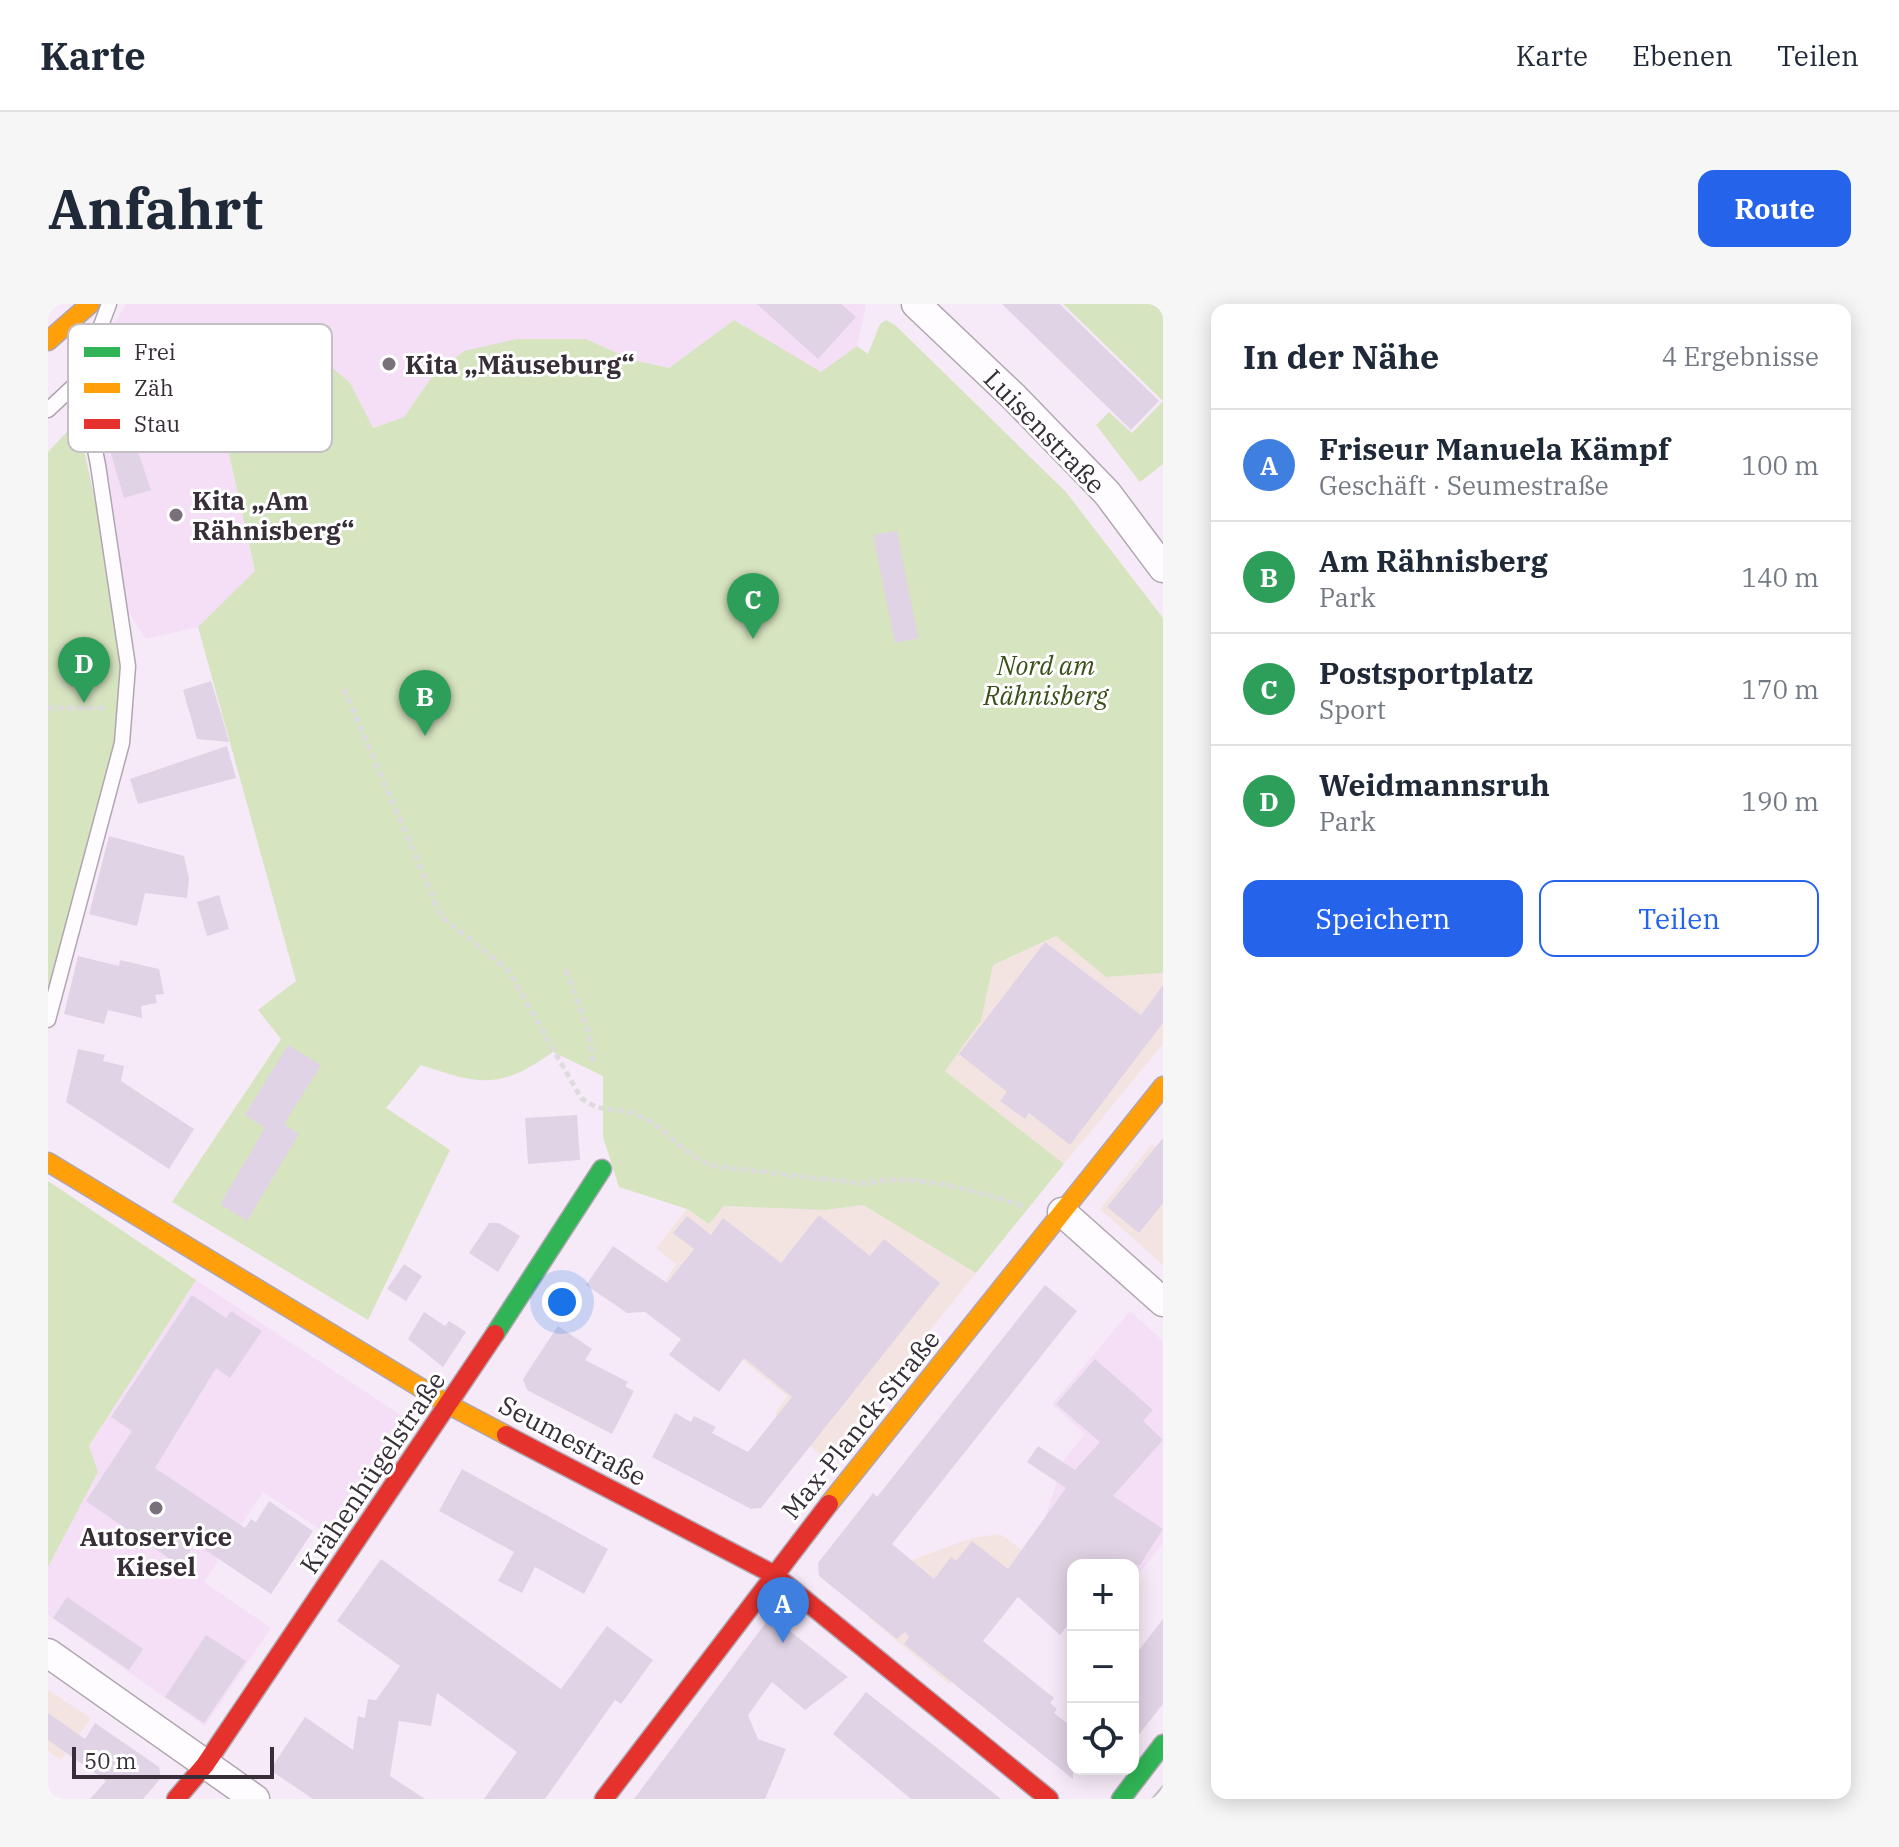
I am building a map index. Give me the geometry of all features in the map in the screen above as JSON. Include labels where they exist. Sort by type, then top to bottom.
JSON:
[{"type":"street","points":[[48,341],[90,304]]},
{"type":"street","name":"Luisenstraße","points":[[916,304],[1014,397],[1107,493],[1163,568]]},
{"type":"street","name":"Max-Planck-Straße","points":[[604,1799],[773,1574],[1163,1086]]},
{"type":"street","name":"Seumestraße","points":[[48,1162],[449,1405],[773,1574],[1049,1799]]},
{"type":"street","name":"Krähenhügelstraße","points":[[176,1799],[205,1765],[449,1405],[602,1169]]},
{"type":"street","points":[[1057,1219],[1163,1302]]},
{"type":"street","points":[[48,1653],[255,1799]]},
{"type":"street","points":[[1121,1799],[1163,1744]]},
{"type":"lane","points":[[102,324],[109,304]]},
{"type":"lane","points":[[48,410],[68,391]]},
{"type":"lane","points":[[48,1020],[122,743],[126,708],[128,666],[95,452]]},
{"type":"path","points":[[344,689],[441,916],[508,970],[581,1098],[598,1110],[634,1113],[696,1160],[713,1166],[866,1184],[886,1178],[958,1188],[1024,1206],[1057,1219]]},
{"type":"path","points":[[48,708],[126,708]]},
{"type":"path","points":[[566,970],[588,1030],[593,1062]]},
{"type":"shaded area","points":[[126,304],[866,306],[857,346],[821,373],[734,320],[669,368],[633,360],[586,339],[431,378],[404,417],[372,428],[350,383],[332,379],[332,324],[114,324]]},
{"type":"shaded area","points":[[97,452],[228,452],[255,572],[198,627],[146,639],[124,606]]},
{"type":"shaded area","points":[[1056,936],[1106,977],[1163,973],[1163,1044],[1064,1164],[945,1071],[981,1021],[993,965]]},
{"type":"shaded area","points":[[1152,1144],[1163,1153],[1163,1265],[1100,1209]]},
{"type":"shaded area","points":[[863,1205],[976,1273],[826,1460],[775,1414],[787,1396],[695,1322],[661,1287],[676,1264],[656,1248],[687,1209],[709,1224],[724,1206],[825,1210]]},
{"type":"shaded area","points":[[196,1280],[410,1421],[332,1537],[263,1492],[204,1582],[271,1628],[205,1726],[48,1615],[48,1567],[98,1472],[89,1447]]},
{"type":"shaded area","points":[[1130,1311],[1163,1341],[1163,1543],[1139,1574],[1139,1559],[1122,1559],[1045,1518],[1064,1460],[1085,1434],[1052,1404]]},
{"type":"shaded area","points":[[1000,1534],[1022,1550],[1016,1599],[949,1684],[869,1618],[914,1559],[972,1538]]},
{"type":"shaded area","points":[[48,1690],[91,1718],[61,1760],[48,1751]]},
{"type":"green space","points":[[1063,304],[1163,304],[1163,401]]},
{"type":"green space","name":"Nord am Rähnisberg","points":[[734,320],[821,372],[857,346],[868,354],[880,324],[886,320],[895,325],[1066,492],[1163,618],[1163,973],[1106,977],[1056,936],[993,965],[981,1021],[945,1071],[1064,1164],[976,1273],[863,1205],[825,1210],[724,1206],[709,1224],[687,1209],[619,1187],[603,1137],[603,1076],[553,1052],[518,1073],[489,1080],[459,1077],[421,1065],[386,1108],[450,1150],[368,1320],[172,1202],[281,1039],[258,1010],[296,981],[198,627],[255,571],[228,452],[332,452],[332,367],[350,383],[373,428],[404,417],[431,378],[464,351],[517,339],[586,339],[633,360],[669,368]]},
{"type":"green space","points":[[1163,401],[1163,464],[1140,482],[1096,425],[1109,412],[1132,433]]},
{"type":"green space","points":[[68,431],[68,452],[85,452],[115,606],[121,681],[120,719],[48,1000],[48,452]]},
{"type":"green space","points":[[48,1181],[196,1280],[89,1446],[98,1472],[48,1567]]},
{"type":"building","points":[[757,304],[841,304],[856,317],[818,359]]},
{"type":"building","points":[[1002,304],[1060,304],[1159,401],[1131,430]]},
{"type":"building","points":[[110,452],[138,452],[151,490],[124,498]]},
{"type":"building","points":[[897,531],[918,638],[895,643],[873,535]]},
{"type":"building","points":[[211,681],[229,742],[197,739],[183,690]]},
{"type":"building","points":[[227,746],[236,778],[138,804],[130,779]]},
{"type":"building","points":[[109,836],[184,856],[189,879],[187,898],[145,893],[137,926],[89,914]]},
{"type":"building","points":[[219,895],[229,929],[207,936],[197,902]]},
{"type":"building","points":[[1045,942],[1141,1015],[1163,985],[1163,1023],[1070,1145],[1029,1113],[1025,1119],[1000,1101],[1007,1092],[959,1054]]},
{"type":"building","points":[[78,956],[119,966],[120,960],[159,969],[164,994],[155,995],[157,1003],[141,1006],[142,1018],[108,1010],[104,1024],[64,1014]]},
{"type":"building","points":[[288,1045],[321,1065],[284,1124],[299,1134],[247,1221],[220,1204],[265,1128],[245,1115]]},
{"type":"building","points":[[78,1049],[105,1055],[103,1061],[124,1066],[121,1081],[194,1129],[169,1169],[66,1102]]},
{"type":"building","points":[[577,1115],[580,1160],[528,1164],[525,1118]]},
{"type":"building","points":[[1163,1138],[1163,1203],[1139,1233],[1107,1207]]},
{"type":"building","points":[[819,1215],[870,1256],[884,1239],[940,1283],[761,1508],[751,1509],[652,1457],[675,1413],[691,1422],[694,1416],[716,1427],[712,1433],[748,1452],[792,1397],[744,1358],[719,1392],[669,1355],[681,1339],[645,1312],[627,1313],[586,1285],[613,1246],[667,1283],[694,1249],[673,1233],[687,1216],[711,1235],[723,1218],[781,1263]]},
{"type":"building","points":[[489,1223],[499,1223],[520,1236],[498,1272],[469,1253]]},
{"type":"building","points":[[404,1264],[422,1276],[406,1301],[387,1289]]},
{"type":"building","points":[[1045,1285],[1077,1311],[892,1544],[934,1579],[951,1557],[956,1561],[972,1541],[1008,1569],[1066,1488],[1027,1462],[1038,1446],[1075,1470],[1100,1442],[1056,1404],[1095,1359],[1153,1410],[1143,1421],[1163,1440],[1113,1496],[1163,1529],[1140,1565],[1139,1559],[1067,1559],[1067,1626],[1060,1635],[1018,1597],[983,1641],[1054,1698],[1050,1703],[1057,1709],[1054,1713],[1067,1723],[1067,1774],[904,1644],[909,1637],[905,1632],[897,1639],[819,1576],[818,1563],[873,1493],[877,1497]]},
{"type":"building","points":[[192,1295],[226,1318],[231,1311],[262,1331],[230,1378],[216,1368],[155,1468],[245,1528],[251,1519],[256,1522],[269,1501],[313,1531],[271,1594],[195,1543],[180,1566],[86,1501],[132,1431],[111,1417]]},
{"type":"building","points":[[424,1312],[445,1326],[449,1321],[466,1332],[443,1367],[408,1339]]},
{"type":"building","points":[[558,1326],[592,1349],[585,1360],[628,1382],[625,1386],[634,1391],[612,1434],[527,1390],[523,1379]]},
{"type":"building","points":[[462,1469],[608,1549],[584,1594],[535,1567],[522,1593],[498,1581],[514,1552],[439,1511]]},
{"type":"building","points":[[381,1559],[561,1689],[607,1626],[653,1660],[621,1704],[615,1700],[545,1799],[484,1799],[517,1752],[437,1693],[431,1726],[399,1721],[390,1776],[425,1799],[313,1799],[270,1770],[305,1717],[353,1750],[358,1716],[365,1718],[368,1699],[376,1700],[400,1666],[337,1621]]},
{"type":"building","points":[[67,1597],[143,1649],[129,1670],[53,1618]]},
{"type":"building","points":[[1163,1619],[1163,1704],[1139,1734],[1139,1703],[1139,1650]]},
{"type":"building","points":[[767,1621],[777,1621],[848,1677],[805,1710],[772,1682],[748,1715],[758,1739],[786,1749],[765,1799],[634,1799]]},
{"type":"building","points":[[206,1635],[246,1661],[204,1723],[165,1697]]},
{"type":"building","points":[[866,1692],[1001,1799],[911,1799],[833,1734]]},
{"type":"building","points":[[48,1713],[85,1739],[95,1723],[159,1767],[161,1778],[143,1799],[90,1799],[106,1781],[48,1740]]},
{"type":"tram line","points":[[1152,1799],[1163,1786]]},
{"type":"traffic: fast","points":[[495,1334],[602,1169]]},
{"type":"traffic: fast","points":[[1121,1799],[1163,1744]]},
{"type":"traffic: slow","points":[[48,341],[90,304]]},
{"type":"traffic: slow","points":[[829,1504],[1163,1086]]},
{"type":"traffic: slow","points":[[48,1162],[449,1405],[506,1435]]},
{"type":"traffic: jam","points":[[176,1799],[205,1765],[495,1334]]},
{"type":"traffic: jam","points":[[506,1435],[773,1574],[1049,1799]]},
{"type":"traffic: jam","points":[[604,1799],[829,1504]]},
{"type":"place","name":"Kita „Mäuseburg“","points":[[389,364]]},
{"type":"place","name":"Kita „Am Rähnisberg“","points":[[176,515]]},
{"type":"place","name":"Postsportplatz","points":[[753,639]]},
{"type":"place","name":"Weidmannsruh","points":[[84,703]]},
{"type":"place","name":"Am Rähnisberg","points":[[425,736]]},
{"type":"place","name":"Autoservice Kiesel","points":[[156,1508]]},
{"type":"place","name":"Friseur Manuela Kämpf","points":[[783,1643]]}]
